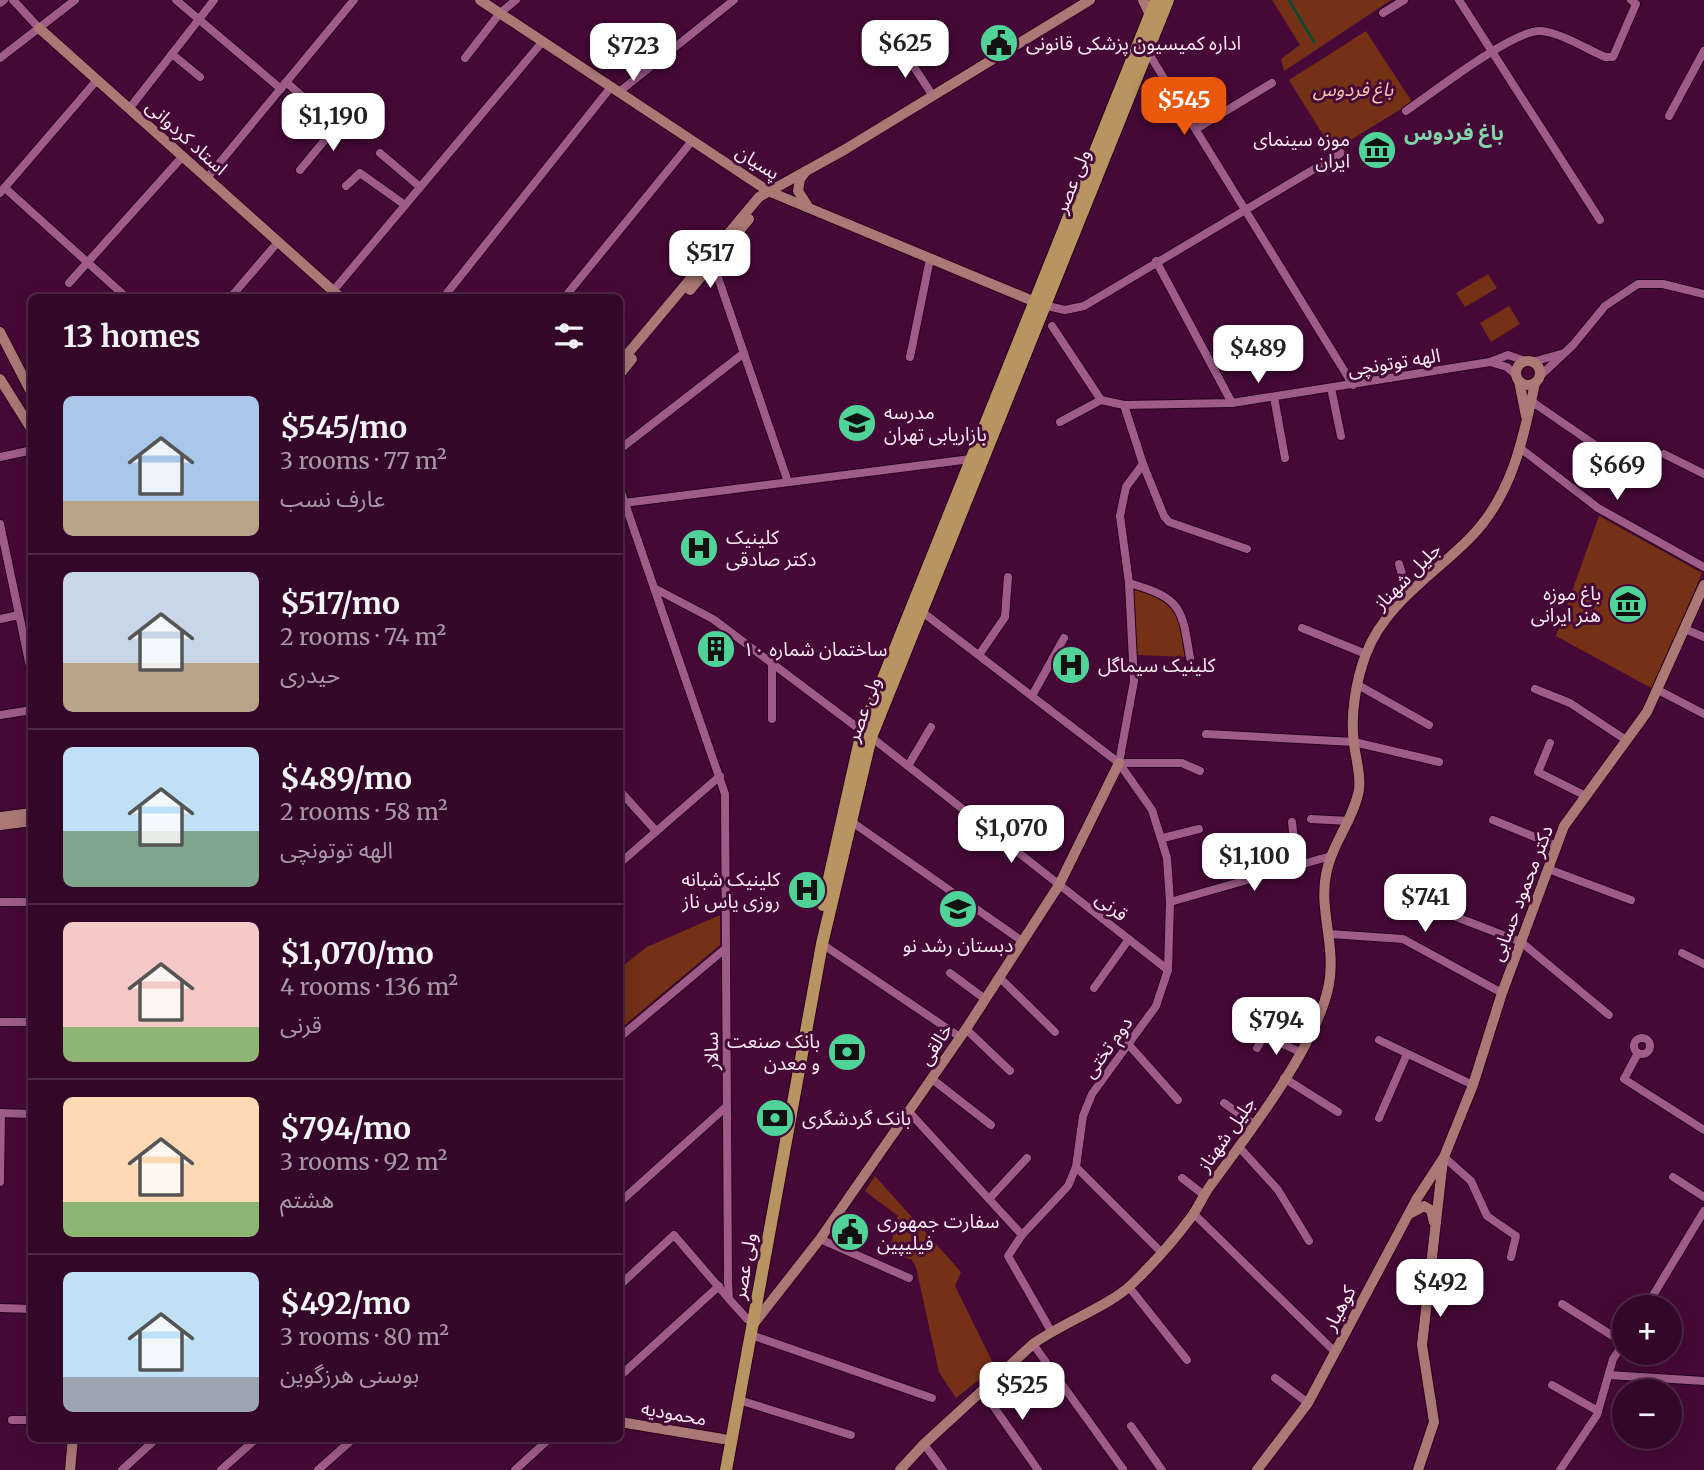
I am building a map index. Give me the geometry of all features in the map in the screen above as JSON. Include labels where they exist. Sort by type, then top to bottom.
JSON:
[{"type":"main road","name":"ولی عصر","points":[[718,1470],[750,1327],[822,944],[852,822],[867,734],[921,611],[1147,50],[1156,0]]},
{"type":"main road","name":"ولی عصر","points":[[726,1470],[816,937],[867,734],[971,459],[1138,38],[1168,0]]},
{"type":"street","name":"استاد کردوانی","points":[[13,0],[38,28],[337,294]]},
{"type":"street","points":[[0,58],[75,0]]},
{"type":"street","points":[[176,0],[337,126]]},
{"type":"street","points":[[129,109],[214,0]]},
{"type":"street","points":[[207,178],[354,0]]},
{"type":"street","name":"پسیان","points":[[480,0],[768,191],[1043,305]]},
{"type":"street","points":[[465,58],[500,13],[516,0]]},
{"type":"street","points":[[446,294],[615,90],[734,0]]},
{"type":"street","points":[[623,370],[759,197],[933,96],[1090,0]]},
{"type":"street","points":[[1143,0],[1153,20]]},
{"type":"street","points":[[1384,13],[1404,0]]},
{"type":"street","points":[[1459,0],[1600,220]]},
{"type":"street","points":[[1406,111],[1492,52],[1531,32],[1541,31],[1605,57],[1613,57],[1636,4],[1631,0]]},
{"type":"street","points":[[1138,38],[1353,385]]},
{"type":"street","points":[[337,294],[405,205],[543,41]]},
{"type":"street","points":[[902,49],[933,96]]},
{"type":"street","points":[[1669,117],[1704,51]]},
{"type":"street","points":[[172,54],[200,78]]},
{"type":"street","points":[[97,80],[2,190],[123,294]]},
{"type":"street","points":[[1196,129],[1272,83]]},
{"type":"street","points":[[300,170],[342,118]]},
{"type":"street","points":[[567,294],[692,141]]},
{"type":"street","points":[[380,153],[420,187]]},
{"type":"street","points":[[1332,159],[1341,153]]},
{"type":"street","points":[[69,283],[183,156]]},
{"type":"street","points":[[1043,305],[1065,310],[1084,306],[1321,165]]},
{"type":"street","points":[[808,169],[800,179],[798,191],[801,200],[814,211]]},
{"type":"street","points":[[346,186],[360,173],[405,205]]},
{"type":"street","points":[[233,294],[278,242]]},
{"type":"street","points":[[910,357],[930,259]]},
{"type":"street","points":[[710,260],[788,482]]},
{"type":"street","points":[[623,360],[710,260]]},
{"type":"street","points":[[1156,261],[1232,403]]},
{"type":"street","points":[[1490,362],[1507,367],[1525,385],[1537,379],[1564,354],[1605,306],[1638,284],[1663,284],[1704,294]]},
{"type":"street","points":[[1052,326],[1101,400],[1060,422]]},
{"type":"street","points":[[0,332],[28,386]]},
{"type":"street","points":[[623,447],[744,353]]},
{"type":"street","points":[[1517,378],[1518,367],[1564,354]]},
{"type":"street","name":"الهه توتونچی","points":[[1101,400],[1124,405],[1232,403],[1490,362],[1508,355],[1530,362]]},
{"type":"street","points":[[1530,362],[1539,369],[1537,379]]},
{"type":"street","name":"جلیل شهناز","points":[[1517,378],[1527,421]]},
{"type":"street","points":[[0,379],[28,424]]},
{"type":"street","name":"جلیل شهناز","points":[[900,1470],[924,1444],[1033,1345],[1051,1331],[1129,1287],[1194,1214],[1204,1195],[1255,1125],[1300,1052],[1317,1022],[1329,984],[1330,934],[1324,888],[1331,856],[1349,821],[1360,777],[1354,742],[1357,685],[1366,654],[1381,628],[1408,594],[1471,538],[1491,512],[1512,475],[1537,379]]},
{"type":"street","points":[[1331,388],[1341,436]]},
{"type":"street","points":[[1274,397],[1284,458]]},
{"type":"street","points":[[1531,401],[1601,449]]},
{"type":"street","points":[[1124,405],[1143,464],[1169,522],[1247,549]]},
{"type":"street","points":[[1520,448],[1598,508],[1704,567]]},
{"type":"street","points":[[0,457],[28,451]]},
{"type":"street","points":[[1664,454],[1704,474]]},
{"type":"street","points":[[624,503],[971,459]]},
{"type":"street","points":[[1143,464],[1126,487],[1120,516],[1129,583],[1134,681],[1119,763],[1182,763],[1200,771]]},
{"type":"street","name":"سالار","points":[[623,500],[725,794],[729,1299]]},
{"type":"street","points":[[0,524],[28,657]]},
{"type":"street","points":[[1399,564],[1408,594]]},
{"type":"street","points":[[979,654],[1005,617],[1008,577]]},
{"type":"street","points":[[1129,583],[1161,592],[1181,611],[1189,658]]},
{"type":"street","name":"دکتر محمود حسابی","points":[[1444,1157],[1473,1085],[1502,993],[1564,826],[1626,740],[1658,690],[1704,585]]},
{"type":"street","name":"قرنی","points":[[654,588],[713,619],[772,666],[867,734],[1168,970]]},
{"type":"street","name":"دوم تختی","points":[[921,611],[1033,694],[1119,763],[1143,795],[1163,838],[1170,902],[1168,970],[1156,1006],[1092,1094],[1086,1107],[1076,1167],[1055,1202],[1022,1235],[1008,1256],[1051,1331]]},
{"type":"street","points":[[0,619],[19,615]]},
{"type":"street","points":[[1303,628],[1366,654]]},
{"type":"street","points":[[1685,629],[1704,637]]},
{"type":"street","points":[[1033,694],[1064,638]]},
{"type":"street","points":[[772,666],[772,719]]},
{"type":"street","points":[[1357,685],[1429,725]]},
{"type":"street","points":[[1535,689],[1570,703],[1626,740]]},
{"type":"street","points":[[1658,690],[1704,714]]},
{"type":"street","points":[[0,715],[28,711]]},
{"type":"street","points":[[908,766],[931,727]]},
{"type":"street","points":[[1206,734],[1354,742],[1439,762]]},
{"type":"street","points":[[1550,743],[1538,772],[1586,796]]},
{"type":"street","name":"خالقی","points":[[750,1327],[820,1239],[963,1033],[1059,885],[1119,763]]},
{"type":"street","points":[[623,860],[720,776]]},
{"type":"street","points":[[623,794],[656,831]]},
{"type":"street","points":[[0,817],[28,814]]},
{"type":"street","points":[[1311,820],[1349,821]]},
{"type":"street","points":[[1493,820],[1557,846]]},
{"type":"street","points":[[0,825],[28,822]]},
{"type":"street","points":[[852,822],[1022,942]]},
{"type":"street","points":[[1292,822],[1297,866]]},
{"type":"street","points":[[1163,838],[1199,829]]},
{"type":"street","points":[[1170,902],[1331,856]]},
{"type":"street","points":[[1548,869],[1631,900]]},
{"type":"street","points":[[1406,898],[1521,942],[1609,1015]]},
{"type":"street","points":[[0,902],[28,902]]},
{"type":"street","points":[[1330,934],[1403,939],[1502,993]]},
{"type":"street","points":[[1094,988],[1129,939]]},
{"type":"street","points":[[822,944],[963,1033],[1010,1071]]},
{"type":"street","points":[[623,1034],[726,948]]},
{"type":"street","points":[[1682,953],[1704,964]]},
{"type":"street","points":[[950,973],[985,999]]},
{"type":"street","points":[[999,977],[1055,1032]]},
{"type":"street","points":[[1268,1016],[1260,1029],[1264,1035],[1300,1052]]},
{"type":"street","points":[[0,1022],[28,1022]]},
{"type":"street","points":[[1257,1048],[1264,1035]]},
{"type":"street","points":[[1379,1041],[1473,1085]]},
{"type":"street","points":[[1129,1045],[1178,1100]]},
{"type":"street","points":[[1639,1053],[1625,1079],[1704,1130]]},
{"type":"street","points":[[1379,1118],[1407,1054]]},
{"type":"street","points":[[1284,1078],[1338,1112]]},
{"type":"street","points":[[932,1079],[991,1125]]},
{"type":"street","points":[[1224,1103],[1255,1125]]},
{"type":"street","points":[[623,1199],[727,1106]]},
{"type":"street","points":[[0,1182],[1,1113],[28,1114]]},
{"type":"street","points":[[910,1113],[1022,1235]]},
{"type":"street","points":[[1239,1147],[1278,1190],[1309,1241]]},
{"type":"street","points":[[1418,1470],[1434,1422],[1422,1345],[1444,1157]]},
{"type":"street","points":[[1444,1157],[1471,1181],[1487,1216],[1516,1236],[1511,1257]]},
{"type":"street","name":"کوهیار","points":[[1256,1470],[1308,1403],[1406,1218],[1444,1157]]},
{"type":"street","points":[[989,1199],[1027,1158]]},
{"type":"street","points":[[1076,1167],[1160,1252]]},
{"type":"street","points":[[1673,1177],[1704,1197]]},
{"type":"street","points":[[1182,1178],[1204,1195]]},
{"type":"street","points":[[1406,1218],[1416,1208],[1424,1206],[1431,1210],[1435,1228]]},
{"type":"street","points":[[1653,1295],[1704,1211]]},
{"type":"street","points":[[1194,1214],[1335,1352]]},
{"type":"street","points":[[623,1282],[674,1235],[719,1286],[750,1327],[932,1398]]},
{"type":"street","points":[[820,1239],[909,1278]]},
{"type":"street","points":[[623,1373],[719,1286]]},
{"type":"street","points":[[1129,1287],[1187,1360]]},
{"type":"street","points":[[1562,1304],[1612,1335]]},
{"type":"street","points":[[0,1308],[28,1309]]},
{"type":"street","points":[[1033,1345],[1123,1469]]},
{"type":"street","points":[[1560,1470],[1598,1412],[1612,1363]]},
{"type":"street","points":[[1609,1375],[1704,1381]]},
{"type":"street","points":[[1275,1378],[1308,1403]]},
{"type":"street","points":[[1552,1385],[1598,1412]]},
{"type":"street","points":[[982,1390],[1038,1470]]},
{"type":"street","points":[[739,1400],[851,1435]]},
{"type":"street","points":[[12,1420],[28,1420]]},
{"type":"street","name":"محمودیه","points":[[623,1422],[723,1439]]},
{"type":"street","points":[[1131,1426],[1162,1470]]},
{"type":"street","points":[[70,1470],[72,1442]]},
{"type":"street","points":[[122,1470],[153,1442]]},
{"type":"street","points":[[221,1470],[252,1442]]},
{"type":"street","points":[[318,1470],[350,1442]]},
{"type":"street","points":[[515,1470],[546,1442]]},
{"type":"street","points":[[924,1444],[943,1470]]},
{"type":"green space","points":[[1272,0],[1391,0],[1284,71],[1281,59],[1300,45]]},
{"type":"green space","name":"باغ فردوس","points":[[1366,31],[1412,102],[1333,151],[1289,80]]},
{"type":"green space","points":[[1488,274],[1497,288],[1465,307],[1456,293]]},
{"type":"green space","points":[[1509,306],[1520,324],[1491,342],[1480,323]]},
{"type":"green space","name":"باغ موزه هنر ایرانی","points":[[1599,516],[1702,573],[1653,689],[1556,636]]},
{"type":"green space","points":[[1133,588],[1160,598],[1174,610],[1181,629],[1185,657],[1137,655]]},
{"type":"green space","points":[[720,915],[720,945],[623,1026],[623,966],[647,947]]},
{"type":"green space","points":[[875,1176],[961,1272],[955,1286],[995,1367],[956,1398],[939,1372],[916,1267],[912,1260],[889,1251],[898,1216],[865,1191]]},
{"type":"waterway","points":[[1289,0],[1314,42]]},
{"type":"place","name":"اداره کمیسیون پزشکی قانونی","points":[[999,43]]},
{"type":"place","name":"موزه سینمای ایران","points":[[1377,150]]},
{"type":"place","name":"مدرسه بازاریابی تهران","points":[[857,423]]},
{"type":"place","name":"کلینیک دکتر صادقی","points":[[699,548]]},
{"type":"place","name":"باغ موزه هنر ایرانی","points":[[1628,604]]},
{"type":"place","name":"ساختمان شماره ۱۰","points":[[716,649]]},
{"type":"place","name":"کلینیک سیماگل","points":[[1071,665]]},
{"type":"place","name":"کلینیک شبانه روزی یاس ناز","points":[[807,890]]},
{"type":"place","name":"دبستان رشد نو","points":[[958,909]]},
{"type":"place","name":"بانک صنعت و معدن","points":[[847,1052]]},
{"type":"place","name":"بانک گردشگری","points":[[775,1118]]},
{"type":"place","name":"سفارت جمهوری فیلیپین","points":[[850,1232]]},
{"type":"district","name":"باغ فردوس","points":[[1454,133]]}]
